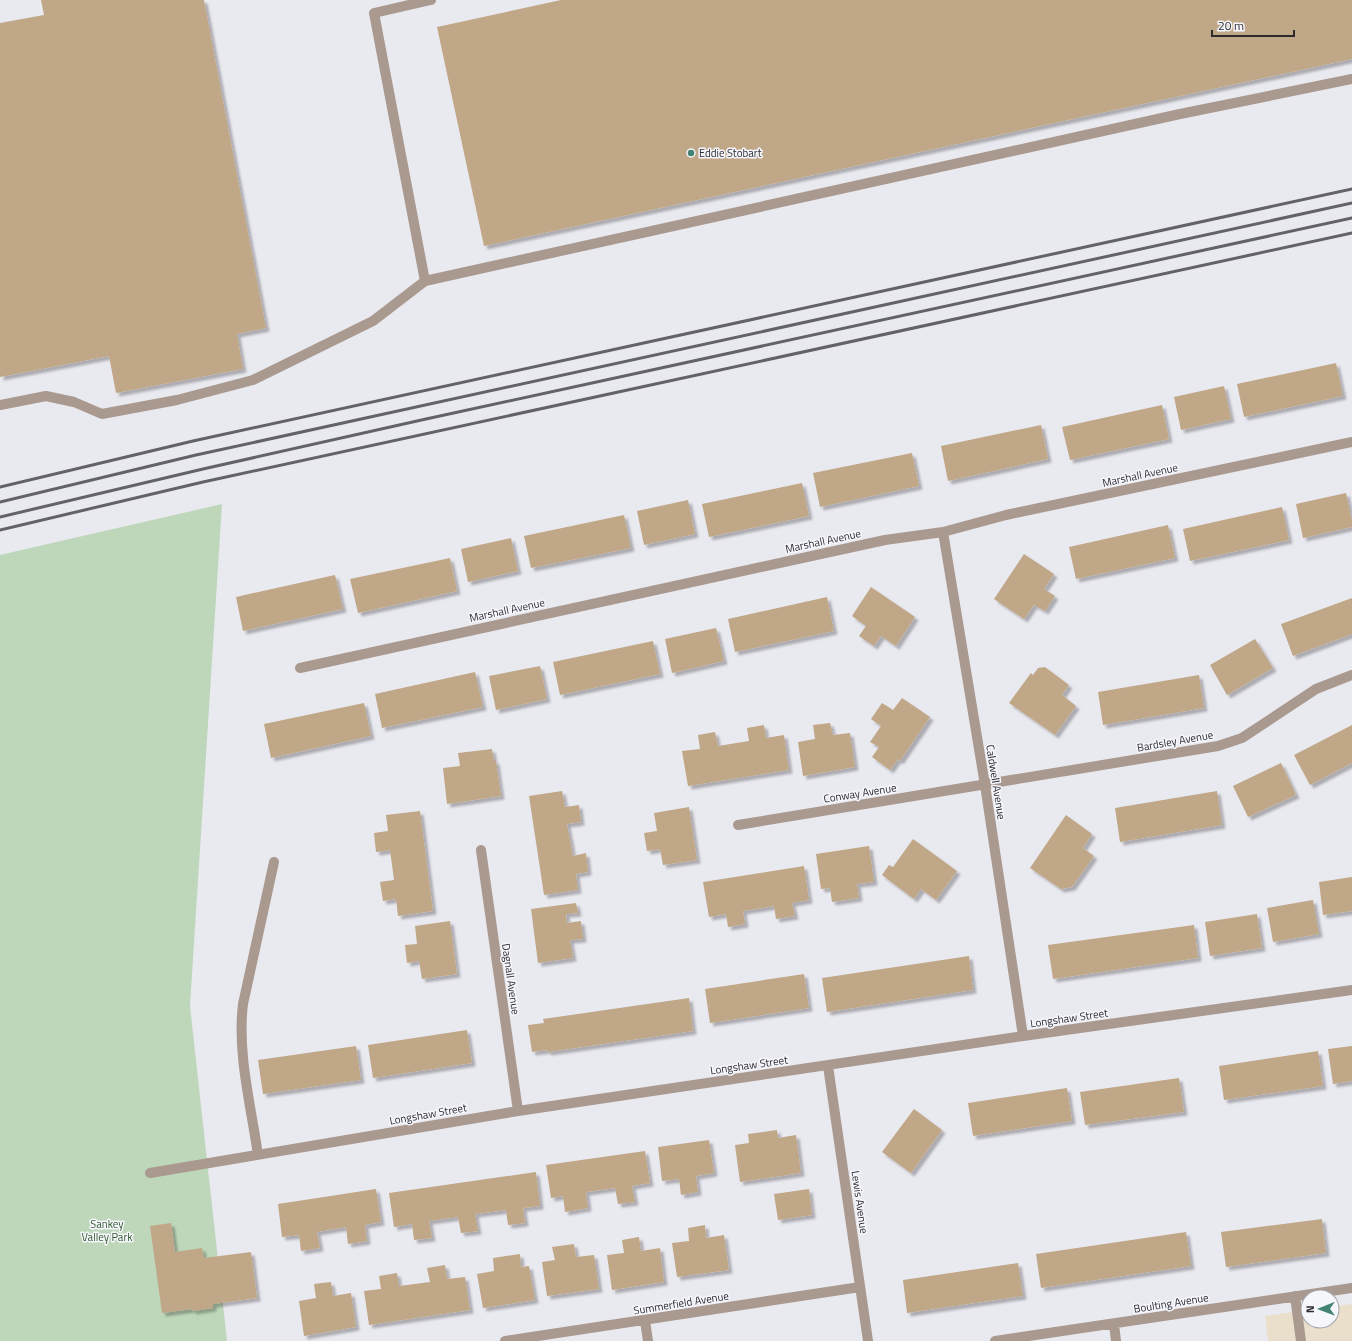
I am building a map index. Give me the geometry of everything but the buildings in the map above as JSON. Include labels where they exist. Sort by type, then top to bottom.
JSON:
[{"type":"street","points":[[425,281],[374,12],[432,0]]},
{"type":"street","points":[[0,405],[46,396],[74,402],[102,414],[177,400],[253,380],[373,321],[425,281],[1180,114],[1352,79]]},
{"type":"street","name":"Marshall Avenue","points":[[300,668],[885,540],[944,532],[1006,515],[1352,442]]},
{"type":"street","name":"Caldwell Avenue","points":[[944,532],[985,785],[1023,1036]]},
{"type":"street","name":"Bardsley Avenue","points":[[985,785],[1218,746],[1242,738],[1316,689],[1352,675]]},
{"type":"street","name":"Conway Avenue","points":[[738,825],[985,785]]},
{"type":"street","name":"Dagnall Avenue","points":[[481,850],[518,1111]]},
{"type":"street","points":[[258,1155],[243,1058],[241,1020],[243,1004],[274,862]]},
{"type":"street","name":"Longshaw Street","points":[[150,1173],[518,1111],[1023,1036],[1352,990]]},
{"type":"street","name":"Lewis Avenue","points":[[828,1066],[868,1341]]},
{"type":"street","name":"Summerfield Avenue","points":[[505,1341],[645,1321],[860,1287]]},
{"type":"street","name":"Boulting Avenue","points":[[995,1341],[1352,1288]]},
{"type":"street","points":[[1295,1296],[1301,1341]]},
{"type":"street","points":[[645,1321],[648,1341]]},
{"type":"street","points":[[1114,1324],[1116,1341]]},
{"type":"shaded area","points":[[1352,1304],[1352,1341],[1268,1341],[1265,1316],[1300,1311],[1300,1329],[1340,1329],[1340,1306]]},
{"type":"green space","name":"Sankey Valley Park","points":[[222,504],[190,1006],[227,1341],[0,1341],[0,555]]},
{"type":"railway","points":[[0,487],[193,441],[1352,189]]},
{"type":"railway","points":[[0,502],[196,455],[1352,203]]},
{"type":"railway","points":[[0,517],[203,469],[426,419],[1352,218]]},
{"type":"railway","points":[[0,530],[203,482],[1352,233]]},
{"type":"place","name":"Eddie Stobart","points":[[691,153]]}]
